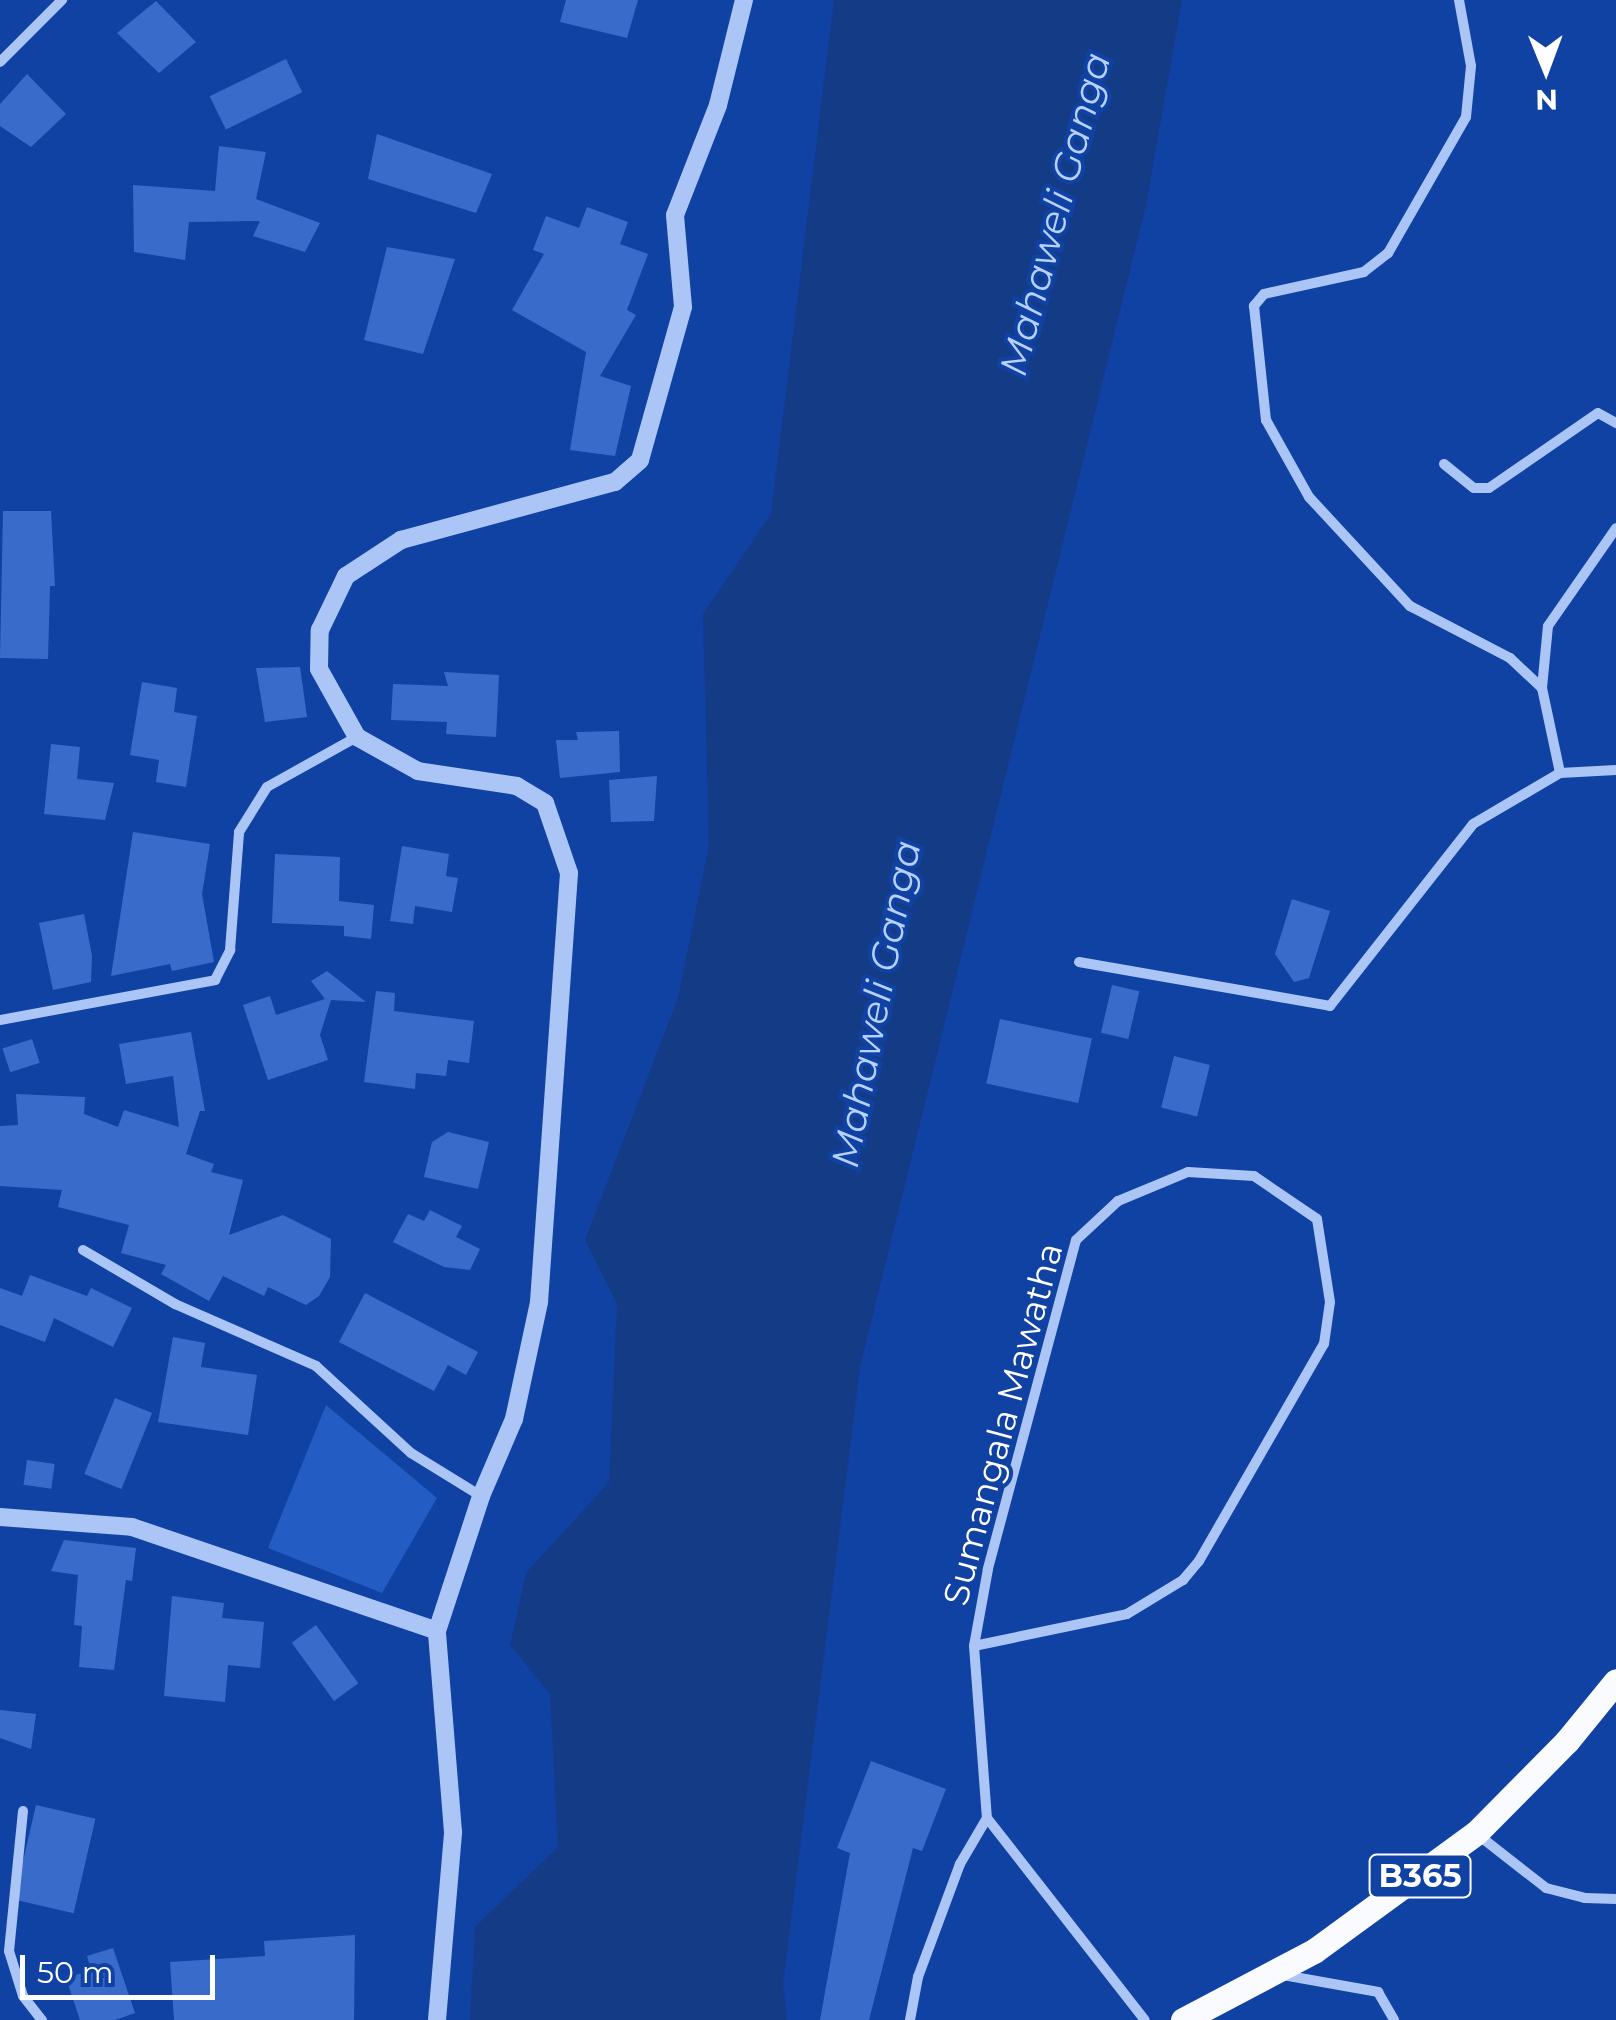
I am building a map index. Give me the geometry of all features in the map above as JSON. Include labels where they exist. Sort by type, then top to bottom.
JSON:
[{"type":"main road","name":"B365","points":[[1183,2020],[1377,1908],[1476,1834],[1568,1741],[1616,1681]]},
{"type":"street","points":[[0,62],[62,0]]},
{"type":"street","points":[[438,2020],[454,1832],[436,1631],[481,1496],[514,1419],[540,1302],[569,873],[546,803],[518,786],[418,771],[357,736],[320,669],[320,630],[346,576],[401,540],[616,482],[640,460],[683,307],[675,216],[718,105],[744,0]]},
{"type":"street","points":[[1459,0],[1471,66],[1466,117],[1388,253],[1364,272],[1264,294],[1254,306],[1266,420],[1309,497],[1410,606],[1510,658],[1542,688]]},
{"type":"street","points":[[1444,464],[1474,488],[1489,488],[1598,412],[1616,423]]},
{"type":"street","points":[[1560,773],[1542,688],[1548,626],[1616,528]]},
{"type":"street","points":[[0,1020],[214,980],[230,950],[239,832],[268,787],[357,736]]},
{"type":"street","points":[[1079,962],[1330,1006],[1473,824],[1560,773],[1616,770]]},
{"type":"street","name":"Sumangala Mawatha","points":[[974,1646],[1127,1614],[1183,1580],[1324,1344],[1330,1302],[1316,1219],[1254,1176],[1188,1172],[1118,1201],[1076,1240],[988,1569],[974,1646],[986,1818]]},
{"type":"street","points":[[82,1250],[175,1304],[316,1366],[410,1454],[481,1496]]},
{"type":"street","points":[[0,1518],[132,1527],[436,1631]]},
{"type":"street","points":[[23,1811],[9,1951],[23,1996],[42,2020]]},
{"type":"street","points":[[910,2020],[918,1977],[954,1880],[986,1818],[1145,2020]]},
{"type":"street","points":[[1476,1834],[1546,1888],[1585,1898],[1616,1899]]},
{"type":"street","points":[[1272,1972],[1378,1992],[1394,2020]]},
{"type":"shaded area","points":[[326,1405],[437,1498],[382,1593],[268,1548]]},
{"type":"water","name":"Mahaweli Ganga","points":[[834,0],[1182,0],[1146,205],[860,1367],[783,1984],[787,2020],[470,2020],[475,1927],[558,1847],[550,1694],[510,1645],[526,1573],[609,1482],[617,1304],[585,1240],[678,998],[709,845],[703,614],[771,514]]},
{"type":"building","points":[[566,0],[638,0],[627,38],[560,22]]},
{"type":"building","points":[[156,1],[196,42],[159,73],[117,33]]},
{"type":"building","points":[[286,59],[302,92],[226,130],[210,96]]},
{"type":"building","points":[[27,74],[66,114],[31,147],[0,126],[0,104]]},
{"type":"building","points":[[377,134],[492,174],[476,213],[368,179]]},
{"type":"building","points":[[219,146],[266,152],[256,199],[320,223],[305,252],[253,236],[260,221],[189,222],[185,260],[134,252],[133,185],[215,191]]},
{"type":"building","points":[[587,207],[628,222],[620,244],[648,254],[627,310],[636,315],[600,376],[631,386],[615,456],[570,450],[586,352],[512,310],[544,254],[533,250],[546,216],[579,228]]},
{"type":"building","points":[[387,247],[455,259],[423,354],[364,340]]},
{"type":"building","points":[[3,511],[51,511],[55,586],[50,586],[48,659],[0,658]]},
{"type":"building","points":[[300,667],[307,717],[265,722],[256,668]]},
{"type":"building","points":[[444,672],[499,675],[496,737],[446,734],[447,722],[391,720],[393,684],[448,686]]},
{"type":"building","points":[[142,682],[177,688],[174,712],[197,716],[186,787],[156,782],[159,760],[130,755]]},
{"type":"building","points":[[619,731],[620,772],[560,778],[556,740],[578,740],[576,732]]},
{"type":"building","points":[[51,744],[80,747],[77,779],[114,783],[105,820],[44,814]]},
{"type":"building","points":[[657,776],[654,821],[611,822],[609,780]]},
{"type":"building","points":[[133,832],[210,844],[202,894],[214,962],[172,971],[170,964],[111,976]]},
{"type":"building","points":[[402,846],[449,854],[446,876],[458,878],[452,912],[415,906],[413,924],[390,921]]},
{"type":"building","points":[[275,854],[340,857],[339,901],[374,905],[371,939],[344,936],[344,926],[272,923]]},
{"type":"building","points":[[1292,899],[1330,911],[1309,978],[1294,982],[1275,954]]},
{"type":"building","points":[[84,914],[92,956],[91,982],[53,990],[39,923]]},
{"type":"building","points":[[327,971],[366,1002],[331,1000],[320,1035],[328,1060],[268,1080],[243,1005],[270,996],[276,1015],[325,999],[311,981]]},
{"type":"building","points":[[1112,985],[1139,991],[1128,1039],[1101,1033]]},
{"type":"building","points":[[376,991],[395,993],[394,1011],[474,1021],[469,1063],[448,1060],[446,1076],[416,1073],[415,1089],[364,1082]]},
{"type":"building","points":[[1000,1019],[1092,1039],[1078,1103],[986,1084]]},
{"type":"building","points":[[191,1032],[205,1111],[200,1111],[186,1154],[214,1164],[211,1172],[243,1180],[229,1235],[283,1215],[331,1239],[330,1277],[319,1296],[306,1305],[268,1287],[264,1296],[223,1276],[209,1301],[161,1274],[166,1265],[121,1253],[129,1225],[58,1207],[62,1190],[0,1186],[0,1126],[18,1125],[16,1094],[85,1097],[84,1114],[118,1127],[124,1110],[179,1127],[173,1076],[126,1084],[119,1044]]},
{"type":"building","points":[[32,1039],[40,1063],[10,1072],[3,1049]]},
{"type":"building","points":[[1174,1056],[1210,1065],[1197,1116],[1161,1107]]},
{"type":"building","points":[[448,1132],[489,1142],[478,1189],[424,1177],[432,1142]]},
{"type":"building","points":[[430,1210],[462,1226],[456,1237],[480,1249],[470,1270],[444,1267],[393,1242],[408,1214],[424,1221]]},
{"type":"building","points":[[30,1275],[87,1296],[91,1288],[132,1308],[113,1347],[54,1318],[45,1342],[0,1325],[0,1288],[22,1296]]},
{"type":"building","points":[[365,1293],[478,1352],[466,1375],[448,1365],[434,1391],[339,1342]]},
{"type":"building","points":[[173,1337],[205,1343],[201,1367],[257,1375],[248,1435],[158,1422]]},
{"type":"building","points":[[115,1398],[152,1413],[121,1489],[84,1474]]},
{"type":"building","points":[[27,1460],[55,1464],[51,1489],[24,1485]]},
{"type":"building","points":[[64,1540],[136,1548],[132,1581],[126,1580],[114,1670],[79,1667],[82,1626],[74,1625],[78,1575],[51,1571]]},
{"type":"building","points":[[172,1596],[224,1603],[222,1618],[264,1622],[260,1668],[228,1665],[225,1702],[164,1696]]},
{"type":"building","points":[[316,1625],[358,1683],[334,1701],[292,1643]]},
{"type":"building","points":[[0,1710],[36,1714],[31,1749],[0,1738]]},
{"type":"building","points":[[871,1761],[946,1789],[922,1851],[913,1848],[869,2020],[820,2020],[850,1853],[837,1848]]},
{"type":"building","points":[[36,1805],[95,1819],[74,1913],[14,1900]]},
{"type":"building","points":[[355,1935],[354,2020],[174,2020],[170,1962],[265,1956],[264,1941]]},
{"type":"building","points":[[113,1948],[135,2013],[115,2020],[80,2020],[66,1978],[91,1970],[87,1956]]}]
